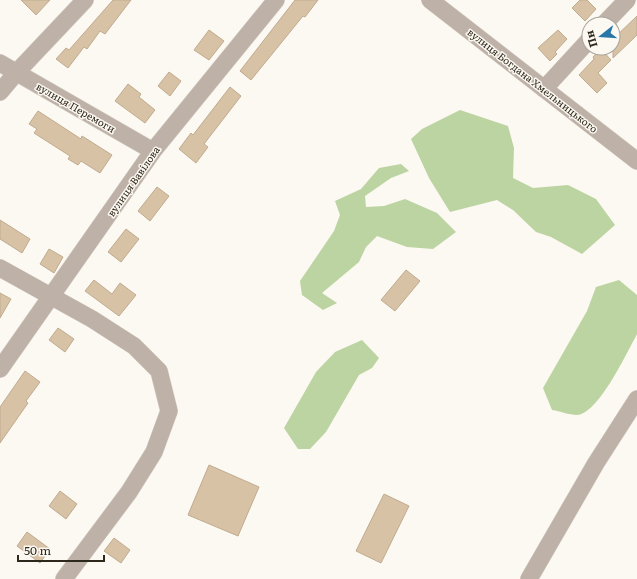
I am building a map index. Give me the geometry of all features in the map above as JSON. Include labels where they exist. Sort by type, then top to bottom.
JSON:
[{"type":"street","points":[[0,92],[16,73],[86,0]]},
{"type":"street","name":"вулиця Вавілова","points":[[0,369],[153,151],[276,0]]},
{"type":"street","name":"вулиця Богдана Хмельницького","points":[[430,0],[637,161]]},
{"type":"street","points":[[612,16],[627,0]]},
{"type":"street","points":[[544,89],[581,49]]},
{"type":"street","name":"вулиця Перемоги","points":[[0,64],[153,151]]},
{"type":"street","points":[[0,268],[92,319],[134,346],[158,371],[169,411],[154,452],[133,485],[64,579]]},
{"type":"street","points":[[529,579],[596,463],[637,399]]},
{"type":"green space","points":[[460,110],[508,126],[514,148],[513,178],[533,188],[568,185],[596,199],[615,225],[582,254],[551,237],[536,232],[513,210],[497,200],[450,212],[429,178],[411,139],[422,129]]},
{"type":"green space","points":[[401,164],[409,171],[391,178],[365,196],[366,207],[384,206],[405,199],[437,213],[456,232],[433,249],[407,247],[377,236],[366,247],[359,262],[322,293],[337,303],[323,310],[302,295],[300,281],[334,231],[340,215],[335,201],[361,189],[379,168]]},
{"type":"green space","points":[[619,280],[637,295],[637,334],[635,338],[618,370],[594,405],[585,412],[577,415],[552,410],[543,388],[587,311],[596,287]]},
{"type":"green space","points":[[362,340],[379,358],[372,368],[359,375],[326,432],[310,449],[298,449],[284,428],[316,372],[335,352]]},
{"type":"building","points":[[21,0],[50,0],[36,15]]},
{"type":"building","points":[[113,0],[131,0],[105,34],[100,31],[87,49],[84,47],[68,68],[56,59],[66,48],[69,50]]},
{"type":"building","points":[[295,0],[318,0],[305,17],[303,16],[251,80],[240,71]]},
{"type":"building","points":[[580,0],[587,0],[596,9],[590,16],[581,17],[572,8]]},
{"type":"building","points":[[637,16],[637,35],[621,50],[621,31]]},
{"type":"building","points":[[209,30],[224,41],[209,60],[194,50]]},
{"type":"building","points":[[558,30],[567,39],[555,52],[557,54],[550,61],[538,48]]},
{"type":"building","points":[[607,56],[611,60],[598,73],[607,83],[597,93],[579,75],[594,59],[593,57]]},
{"type":"building","points":[[169,72],[181,81],[170,96],[158,86]]},
{"type":"building","points":[[128,84],[141,94],[139,97],[155,110],[145,123],[115,101]]},
{"type":"building","points":[[230,87],[241,96],[204,144],[208,147],[196,163],[179,149],[191,133],[193,135]]},
{"type":"building","points":[[38,111],[81,139],[82,136],[112,155],[100,173],[81,161],[78,165],[68,159],[70,156],[34,133],[37,129],[29,124]]},
{"type":"building","points":[[157,187],[169,196],[150,221],[138,211]]},
{"type":"building","points":[[0,220],[30,239],[22,253],[0,239]]},
{"type":"building","points":[[126,229],[139,239],[121,262],[108,252]]},
{"type":"building","points":[[49,249],[63,257],[54,273],[40,264]]},
{"type":"building","points":[[406,270],[420,281],[395,311],[381,300]]},
{"type":"building","points":[[94,280],[112,294],[120,283],[136,295],[119,316],[85,291]]},
{"type":"building","points":[[0,293],[11,299],[0,318]]},
{"type":"building","points":[[58,328],[74,339],[65,352],[49,340]]},
{"type":"building","points":[[25,371],[40,382],[26,401],[28,403],[0,443],[0,407]]},
{"type":"building","points":[[209,465],[259,487],[238,536],[188,515]]},
{"type":"building","points":[[60,491],[77,504],[66,519],[49,506]]},
{"type":"building","points":[[384,494],[409,506],[381,563],[356,551]]},
{"type":"building","points":[[27,532],[50,549],[40,563],[17,546]]},
{"type":"building","points":[[114,538],[130,550],[121,563],[104,551]]}]
